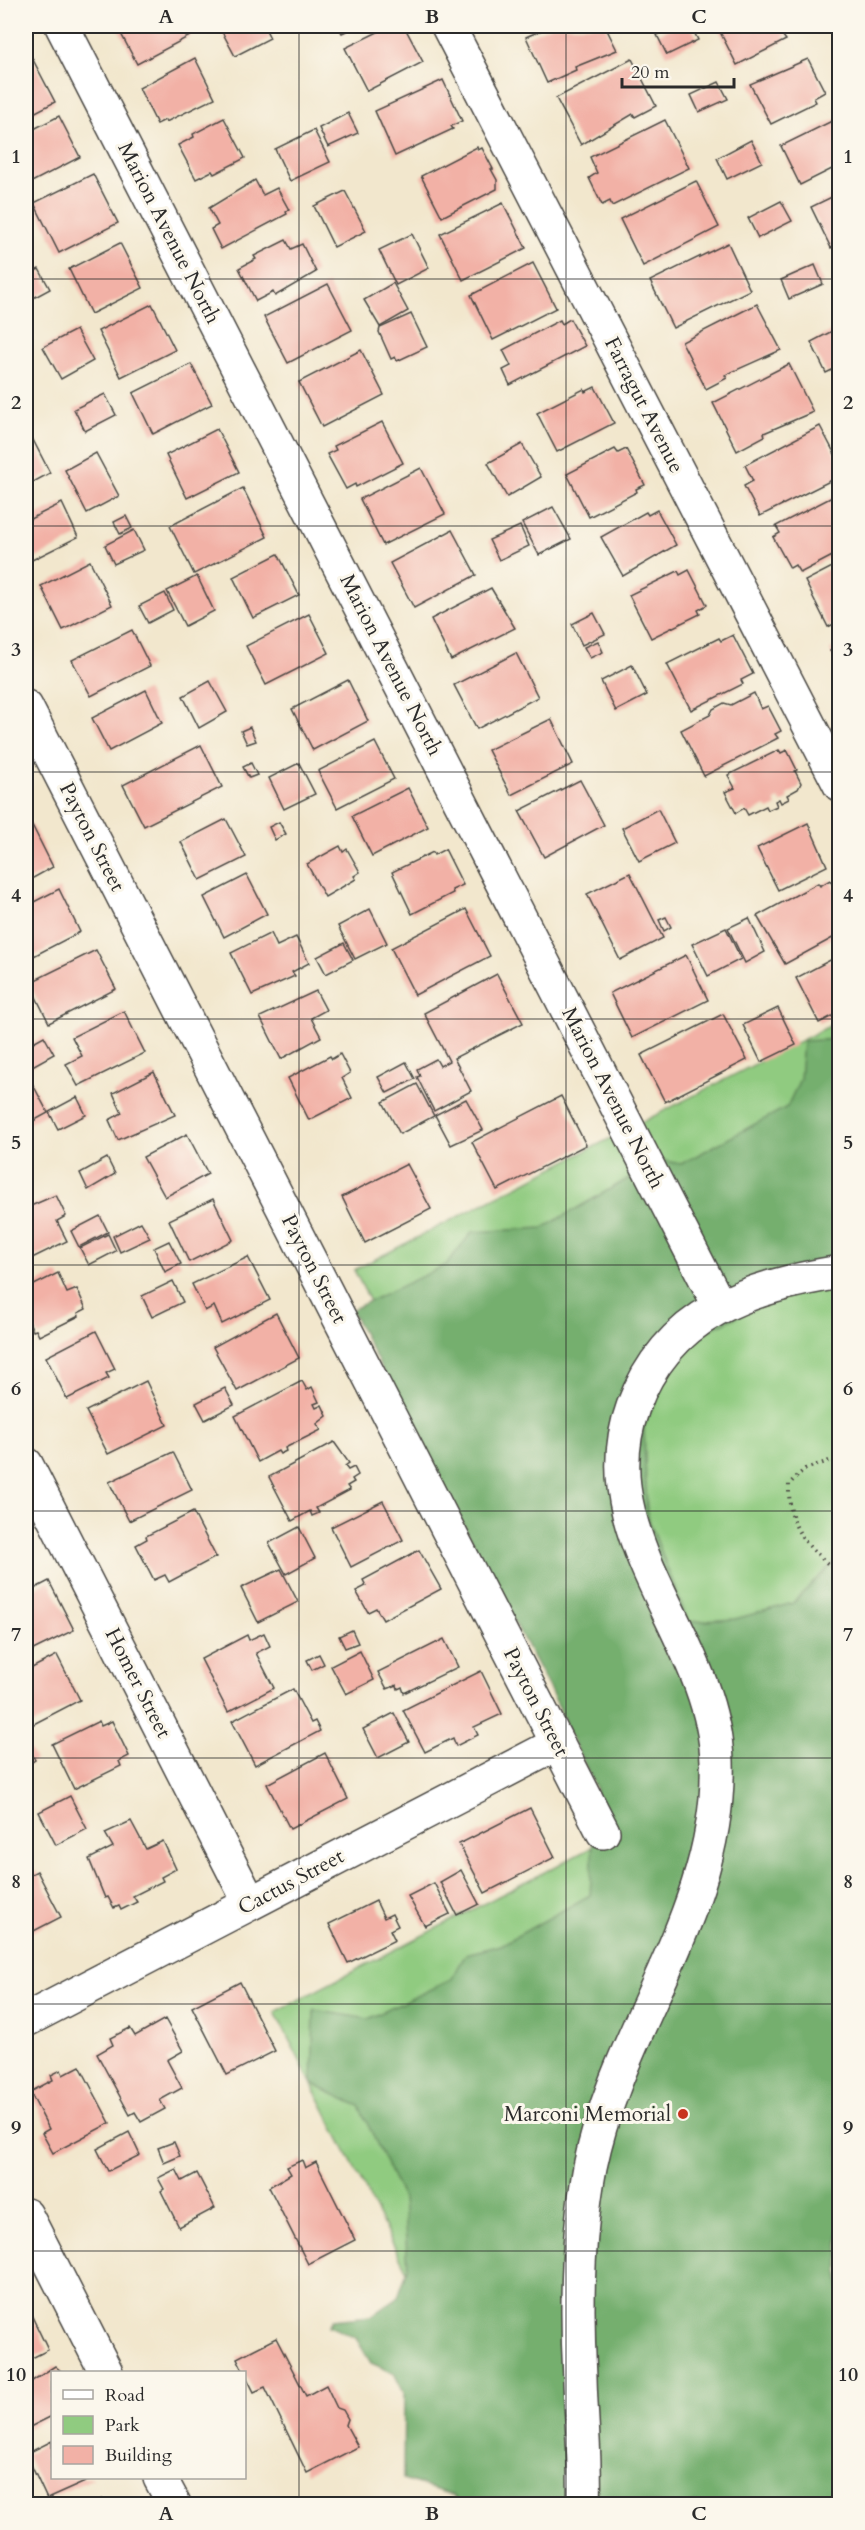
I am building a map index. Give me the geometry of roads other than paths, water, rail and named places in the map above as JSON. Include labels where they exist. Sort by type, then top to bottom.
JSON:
[{"type":"street","name":"Marion Avenue North","points":[[62,26],[719,1305]]},
{"type":"street","name":"Farragut Avenue","points":[[448,26],[840,785]]},
{"type":"street","name":"Payton Street","points":[[26,707],[603,1832]]},
{"type":"street","points":[[584,2505],[578,2319],[583,2217],[590,2167],[618,2071],[676,1948],[700,1881],[713,1830],[717,1794],[717,1757],[711,1719],[689,1652],[655,1585],[632,1527],[625,1502],[623,1451],[634,1405],[658,1362],[689,1328],[719,1305],[761,1289],[840,1272]]},
{"type":"street","name":"Homer Street","points":[[26,1464],[250,1903]]},
{"type":"street","name":"Cactus Street","points":[[26,2020],[557,1744]]},
{"type":"street","points":[[26,2215],[105,2371]]},
{"type":"street","points":[[161,2479],[174,2505]]},
{"type":"place","name":"Marconi Memorial","points":[[683,2114]]}]
